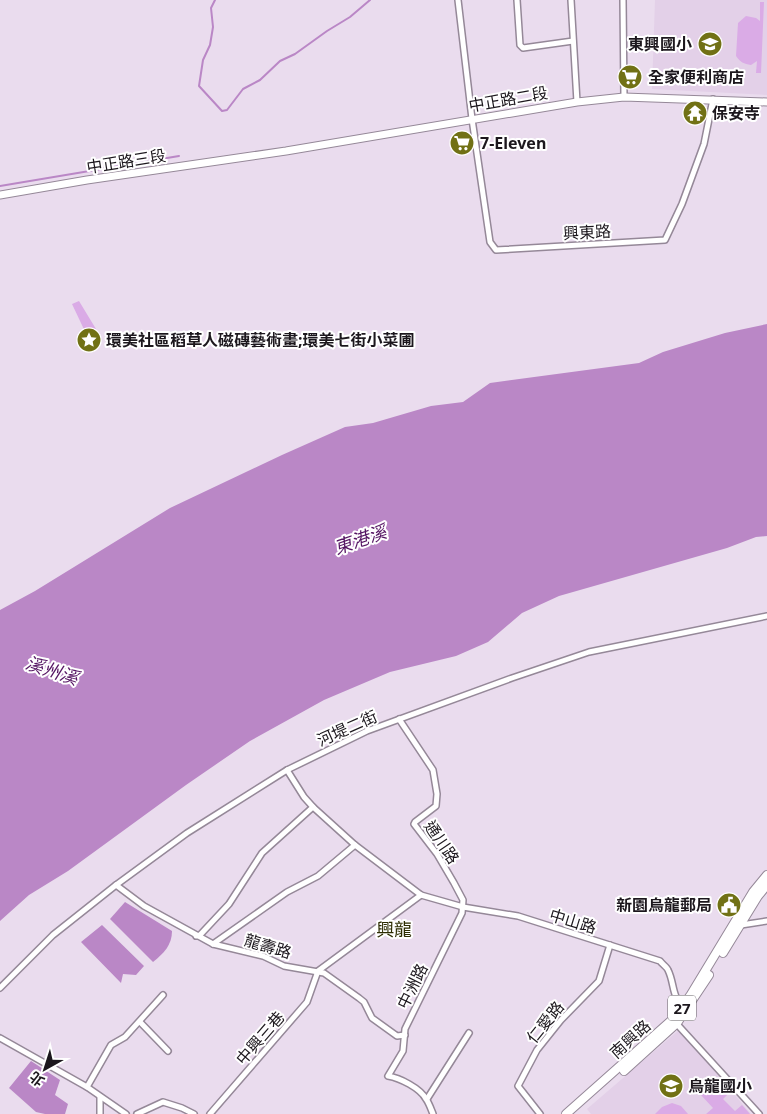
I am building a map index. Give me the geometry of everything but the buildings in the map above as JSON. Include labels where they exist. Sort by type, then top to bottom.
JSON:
[{"type":"main road","name":"中正路二段","points":[[257,155],[577,102],[624,97],[767,102]]},
{"type":"main road","name":"中正路三段","points":[[0,196],[257,155]]},
{"type":"main road","name":"南興路","points":[[738,924],[753,892],[767,875]]},
{"type":"main road","name":"南興路","points":[[573,1114],[675,1021],[738,924],[767,885]]},
{"type":"main road","name":"南興路","points":[[566,1114],[675,1021]]},
{"type":"street","points":[[458,0],[472,119]]},
{"type":"street","points":[[517,0],[520,45],[523,48],[573,41]]},
{"type":"street","points":[[570,0],[577,102]]},
{"type":"street","points":[[623,0],[624,97]]},
{"type":"street","name":"興東路","points":[[472,119],[490,242],[496,250],[665,240],[682,204],[704,144],[712,99]]},
{"type":"street","name":"河堤二街","points":[[0,988],[54,935],[116,885],[187,833],[287,770],[367,731],[589,652],[767,616]]},
{"type":"street","name":"通川路","points":[[399,719],[433,770],[436,783],[436,806],[414,824],[437,854],[463,900],[463,907]]},
{"type":"street","name":"中山路","points":[[287,770],[304,797],[313,807],[356,845],[421,895],[463,907],[518,916],[660,961],[668,969],[674,995],[685,1008]]},
{"type":"street","points":[[196,936],[200,935],[229,904],[262,853],[313,807]]},
{"type":"street","points":[[212,944],[287,892],[318,876],[356,845]]},
{"type":"street","name":"龍壽路","points":[[116,885],[144,906],[212,944],[263,956],[284,966],[324,973],[364,1002],[372,1018],[398,1036],[405,1035]]},
{"type":"street","points":[[318,971],[421,895]]},
{"type":"street","name":"中洲路","points":[[427,1100],[421,1091],[394,1077],[388,1076],[403,1051],[405,1028],[462,913],[463,907]]},
{"type":"street","points":[[738,924],[767,921]]},
{"type":"street","name":"仁愛路","points":[[540,1114],[518,1086],[537,1050],[561,1020],[598,981],[610,946]]},
{"type":"street","name":"中興三巷","points":[[210,1114],[306,1002],[318,971]]},
{"type":"street","points":[[87,1087],[111,1045],[125,1037],[163,996]]},
{"type":"street","points":[[675,1021],[759,1114]]},
{"type":"street","points":[[140,1022],[168,1051]]},
{"type":"street","points":[[433,1114],[427,1100],[468,1033]]},
{"type":"street","points":[[0,1038],[87,1087],[126,1114]]},
{"type":"street","points":[[100,1097],[100,1114]]},
{"type":"street","points":[[137,1114],[163,1102],[194,1114]]},
{"type":"shaded area","name":"東興國小","points":[[655,0],[767,0],[767,95],[652,89]]},
{"type":"shaded area","points":[[760,2],[764,2],[761,73],[756,73],[757,61],[749,65],[736,56],[738,23],[746,16],[760,21]]},
{"type":"shaded area","points":[[79,301],[101,336],[89,340],[72,304]]},
{"type":"shaded area","name":"烏龍國小","points":[[679,1030],[751,1114],[591,1114],[587,1109]]},
{"type":"shaded area","points":[[718,1079],[730,1092],[723,1099],[735,1111],[742,1105],[750,1114],[706,1114],[713,1108],[701,1095]]},
{"type":"shaded area","points":[[672,1103],[681,1106],[688,1114],[655,1114],[662,1107]]},
{"type":"water","points":[[767,324],[767,536],[756,537],[727,548],[559,596],[522,613],[488,642],[456,656],[390,672],[324,700],[250,741],[68,871],[29,895],[0,921],[0,610],[35,591],[170,508],[345,427],[373,423],[431,406],[463,402],[490,383],[639,363],[663,352],[725,333]]},
{"type":"water","points":[[125,902],[172,931],[171,940],[167,948],[153,962],[110,919]]},
{"type":"water","points":[[102,925],[144,966],[136,975],[123,974],[121,983],[81,942]]},
{"type":"water","points":[[31,1061],[60,1080],[55,1095],[68,1104],[65,1114],[36,1112],[9,1088]]},
{"type":"waterway","points":[[215,0],[211,8],[213,27],[210,45],[203,60],[199,86],[222,111],[227,110],[243,89],[260,80],[280,61],[295,54],[350,17],[370,0]]},
{"type":"waterway","points":[[0,186],[179,156]]},
{"type":"place","name":"東興國小","points":[[710,44]]},
{"type":"place","name":"全家便利商店","points":[[630,77]]},
{"type":"place","name":"保安寺","points":[[695,113]]},
{"type":"place","name":"7-Eleven","points":[[462,143]]},
{"type":"place","name":"環美社區稻草人磁磚藝術畫;環美七街小菜圃","points":[[89,340]]},
{"type":"place","name":"新園烏龍郵局","points":[[729,905]]},
{"type":"place","name":"烏龍國小","points":[[671,1086]]},
{"type":"district","name":"興龍","points":[[394,929]]},
{"type":"water label","name":"東港溪","points":[[360,539]]},
{"type":"water label","name":"溪州溪","points":[[52,670]]}]
